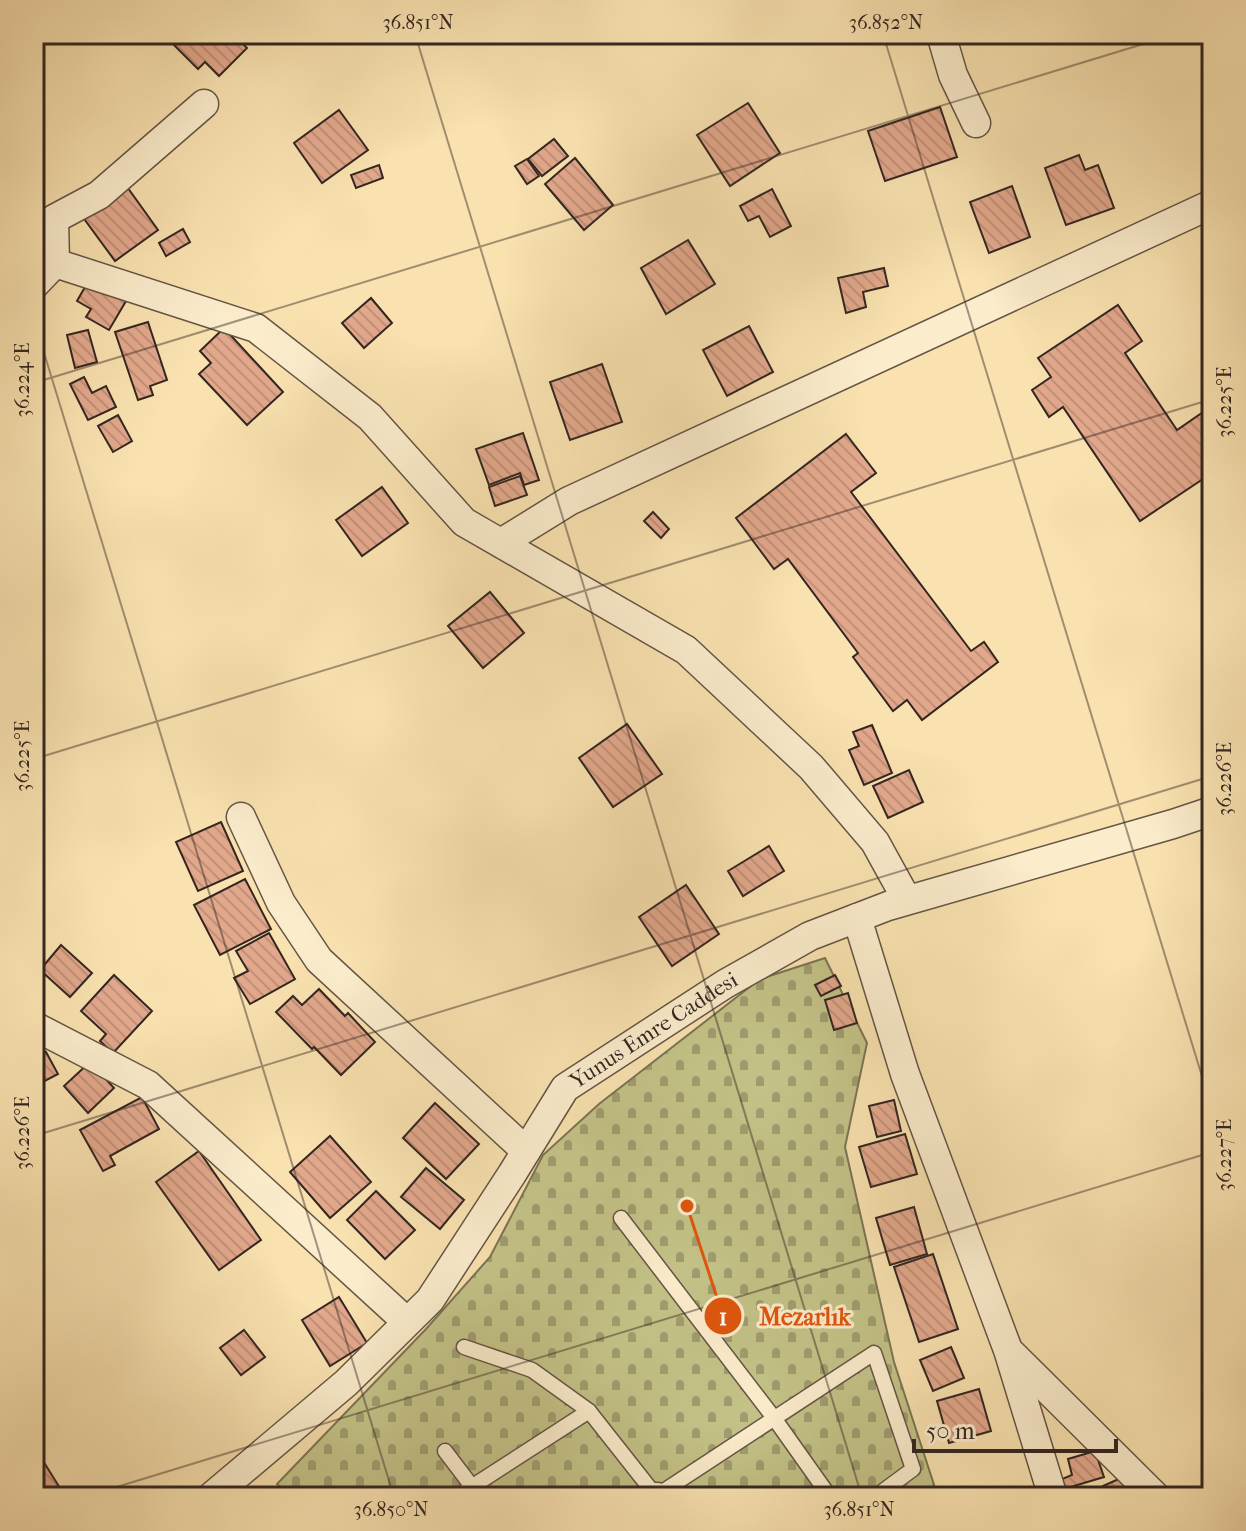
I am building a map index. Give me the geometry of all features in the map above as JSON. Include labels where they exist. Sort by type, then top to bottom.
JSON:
[{"type":"street","points":[[941,34],[953,75],[976,123]]},
{"type":"street","points":[[34,285],[55,263],[54,219],[99,195],[204,104]]},
{"type":"street","points":[[501,543],[569,501],[1212,204]]},
{"type":"street","points":[[34,240],[55,263],[256,328],[370,417],[464,522],[686,650],[811,767],[875,842],[907,900]]},
{"type":"street","name":"Yunus Emre Caddesi","points":[[211,1497],[346,1383],[430,1300],[565,1088],[725,984],[810,936],[907,900],[1212,811]]},
{"type":"street","points":[[241,817],[281,903],[319,960],[526,1151]]},
{"type":"street","points":[[857,918],[905,1074],[1008,1350],[1053,1497]]},
{"type":"street","points":[[34,1026],[148,1085],[407,1322]]},
{"type":"street","points":[[1008,1350],[1156,1497]]},
{"type":"lane","points":[[621,1218],[774,1418],[830,1497]]},
{"type":"lane","points":[[464,1347],[532,1370],[589,1411],[656,1497],[874,1353],[913,1469],[875,1497]]},
{"type":"lane","points":[[456,1497],[476,1492],[589,1411]]},
{"type":"lane","points":[[445,1451],[476,1492]]},
{"type":"green space","points":[[825,958],[867,1043],[845,1147],[894,1362],[938,1497],[290,1497],[277,1484],[426,1329],[490,1257],[543,1155],[599,1104],[760,979]]},
{"type":"building","points":[[172,34],[233,34],[247,48],[219,76],[205,62],[198,69],[167,38]]},
{"type":"building","points":[[748,103],[780,153],[730,186],[697,135]]},
{"type":"building","points":[[940,107],[957,157],[885,181],[868,131]]},
{"type":"building","points":[[339,110],[368,150],[322,183],[294,143]]},
{"type":"building","points":[[554,139],[568,156],[542,176],[528,159]]},
{"type":"building","points":[[1079,155],[1085,170],[1098,165],[1114,208],[1066,225],[1045,168]]},
{"type":"building","points":[[575,158],[613,205],[584,230],[545,184]]},
{"type":"building","points":[[527,159],[539,176],[527,184],[515,166]]},
{"type":"building","points":[[379,165],[383,178],[356,188],[351,175]]},
{"type":"building","points":[[125,184],[158,230],[115,261],[82,216]]},
{"type":"building","points":[[1012,186],[1030,237],[989,253],[970,202]]},
{"type":"building","points":[[772,189],[791,226],[770,237],[759,216],[748,221],[740,206]]},
{"type":"building","points":[[183,229],[190,242],[166,256],[159,243]]},
{"type":"building","points":[[688,240],[715,284],[666,314],[641,268]]},
{"type":"building","points":[[884,268],[888,286],[863,292],[866,307],[846,313],[838,278]]},
{"type":"building","points":[[89,280],[126,301],[109,330],[86,317],[91,309],[77,301]]},
{"type":"building","points":[[371,298],[392,323],[364,348],[342,323]]},
{"type":"building","points":[[1118,305],[1142,341],[1125,353],[1177,430],[1209,408],[1212,413],[1212,473],[1140,521],[1063,407],[1049,417],[1032,390],[1051,377],[1038,358]]},
{"type":"building","points":[[148,322],[167,380],[150,386],[153,395],[138,400],[115,332]]},
{"type":"building","points":[[749,326],[773,372],[727,396],[703,350]]},
{"type":"building","points":[[224,328],[283,392],[247,425],[199,374],[211,363],[200,351]]},
{"type":"building","points":[[88,330],[97,362],[75,368],[67,335]]},
{"type":"building","points":[[602,364],[622,422],[570,440],[550,382]]},
{"type":"building","points":[[84,377],[92,393],[106,386],[116,407],[88,420],[70,384]]},
{"type":"building","points":[[118,415],[132,441],[113,452],[98,426]]},
{"type":"building","points":[[523,433],[539,480],[524,485],[520,473],[489,485],[476,449]]},
{"type":"building","points":[[846,434],[876,473],[851,492],[971,651],[984,642],[998,662],[922,720],[907,700],[893,711],[853,657],[858,653],[788,559],[774,569],[736,518]]},
{"type":"building","points":[[520,476],[527,495],[495,506],[489,487]]},
{"type":"building","points":[[382,487],[408,523],[362,556],[336,520]]},
{"type":"building","points":[[653,512],[669,529],[661,538],[644,521]]},
{"type":"building","points":[[490,592],[524,633],[483,668],[448,626]]},
{"type":"building","points":[[627,724],[662,774],[613,807],[579,758]]},
{"type":"building","points":[[872,725],[892,773],[864,785],[849,750],[859,746],[853,732]]},
{"type":"building","points":[[909,770],[923,802],[888,818],[873,786]]},
{"type":"building","points":[[221,822],[243,871],[198,891],[176,842]]},
{"type":"building","points":[[769,846],[784,871],[743,896],[728,871]]},
{"type":"building","points":[[245,879],[271,929],[220,955],[194,905]]},
{"type":"building","points":[[686,885],[719,934],[672,966],[639,917]]},
{"type":"building","points":[[269,933],[295,979],[250,1004],[234,978],[248,971],[236,951]]},
{"type":"building","points":[[61,945],[92,973],[70,997],[40,970]]},
{"type":"building","points":[[114,975],[152,1011],[113,1053],[100,1041],[106,1034],[81,1011]]},
{"type":"building","points":[[835,975],[841,986],[821,996],[815,985]]},
{"type":"building","points":[[319,989],[345,1016],[348,1013],[375,1042],[341,1075],[276,1012],[293,996],[302,1005]]},
{"type":"building","points":[[848,993],[857,1023],[834,1030],[825,1000]]},
{"type":"building","points":[[46,1052],[58,1074],[41,1083],[34,1069],[34,1059]]},
{"type":"building","points":[[90,1062],[114,1088],[88,1113],[64,1086]]},
{"type":"building","points":[[142,1097],[159,1129],[110,1156],[115,1165],[103,1171],[80,1130]]},
{"type":"building","points":[[894,1100],[901,1131],[877,1137],[869,1106]]},
{"type":"building","points":[[435,1103],[479,1144],[446,1179],[403,1138]]},
{"type":"building","points":[[905,1134],[917,1174],[871,1187],[859,1147]]},
{"type":"building","points":[[330,1136],[371,1182],[330,1218],[290,1172]]},
{"type":"building","points":[[199,1151],[261,1240],[219,1270],[156,1182]]},
{"type":"building","points":[[426,1168],[464,1200],[440,1229],[401,1197]]},
{"type":"building","points":[[376,1191],[415,1230],[385,1259],[347,1220]]},
{"type":"building","points":[[914,1207],[927,1254],[890,1265],[876,1218]]},
{"type":"building","points":[[933,1254],[958,1329],[919,1342],[894,1267]]},
{"type":"building","points":[[339,1297],[367,1343],[330,1366],[302,1320]]},
{"type":"building","points":[[244,1330],[265,1357],[241,1375],[220,1348]]},
{"type":"building","points":[[951,1347],[964,1378],[933,1391],[920,1360]]},
{"type":"building","points":[[979,1389],[991,1431],[949,1443],[937,1401]]},
{"type":"building","points":[[1095,1451],[1104,1477],[1064,1489],[1062,1479],[1072,1475],[1068,1459]]},
{"type":"building","points":[[45,1464],[63,1493],[57,1497],[34,1497],[34,1471]]},
{"type":"building","points":[[1123,1477],[1133,1497],[1109,1497],[1103,1486]]},
{"type":"place","name":"Mezarlık","points":[[687,1206]]}]
